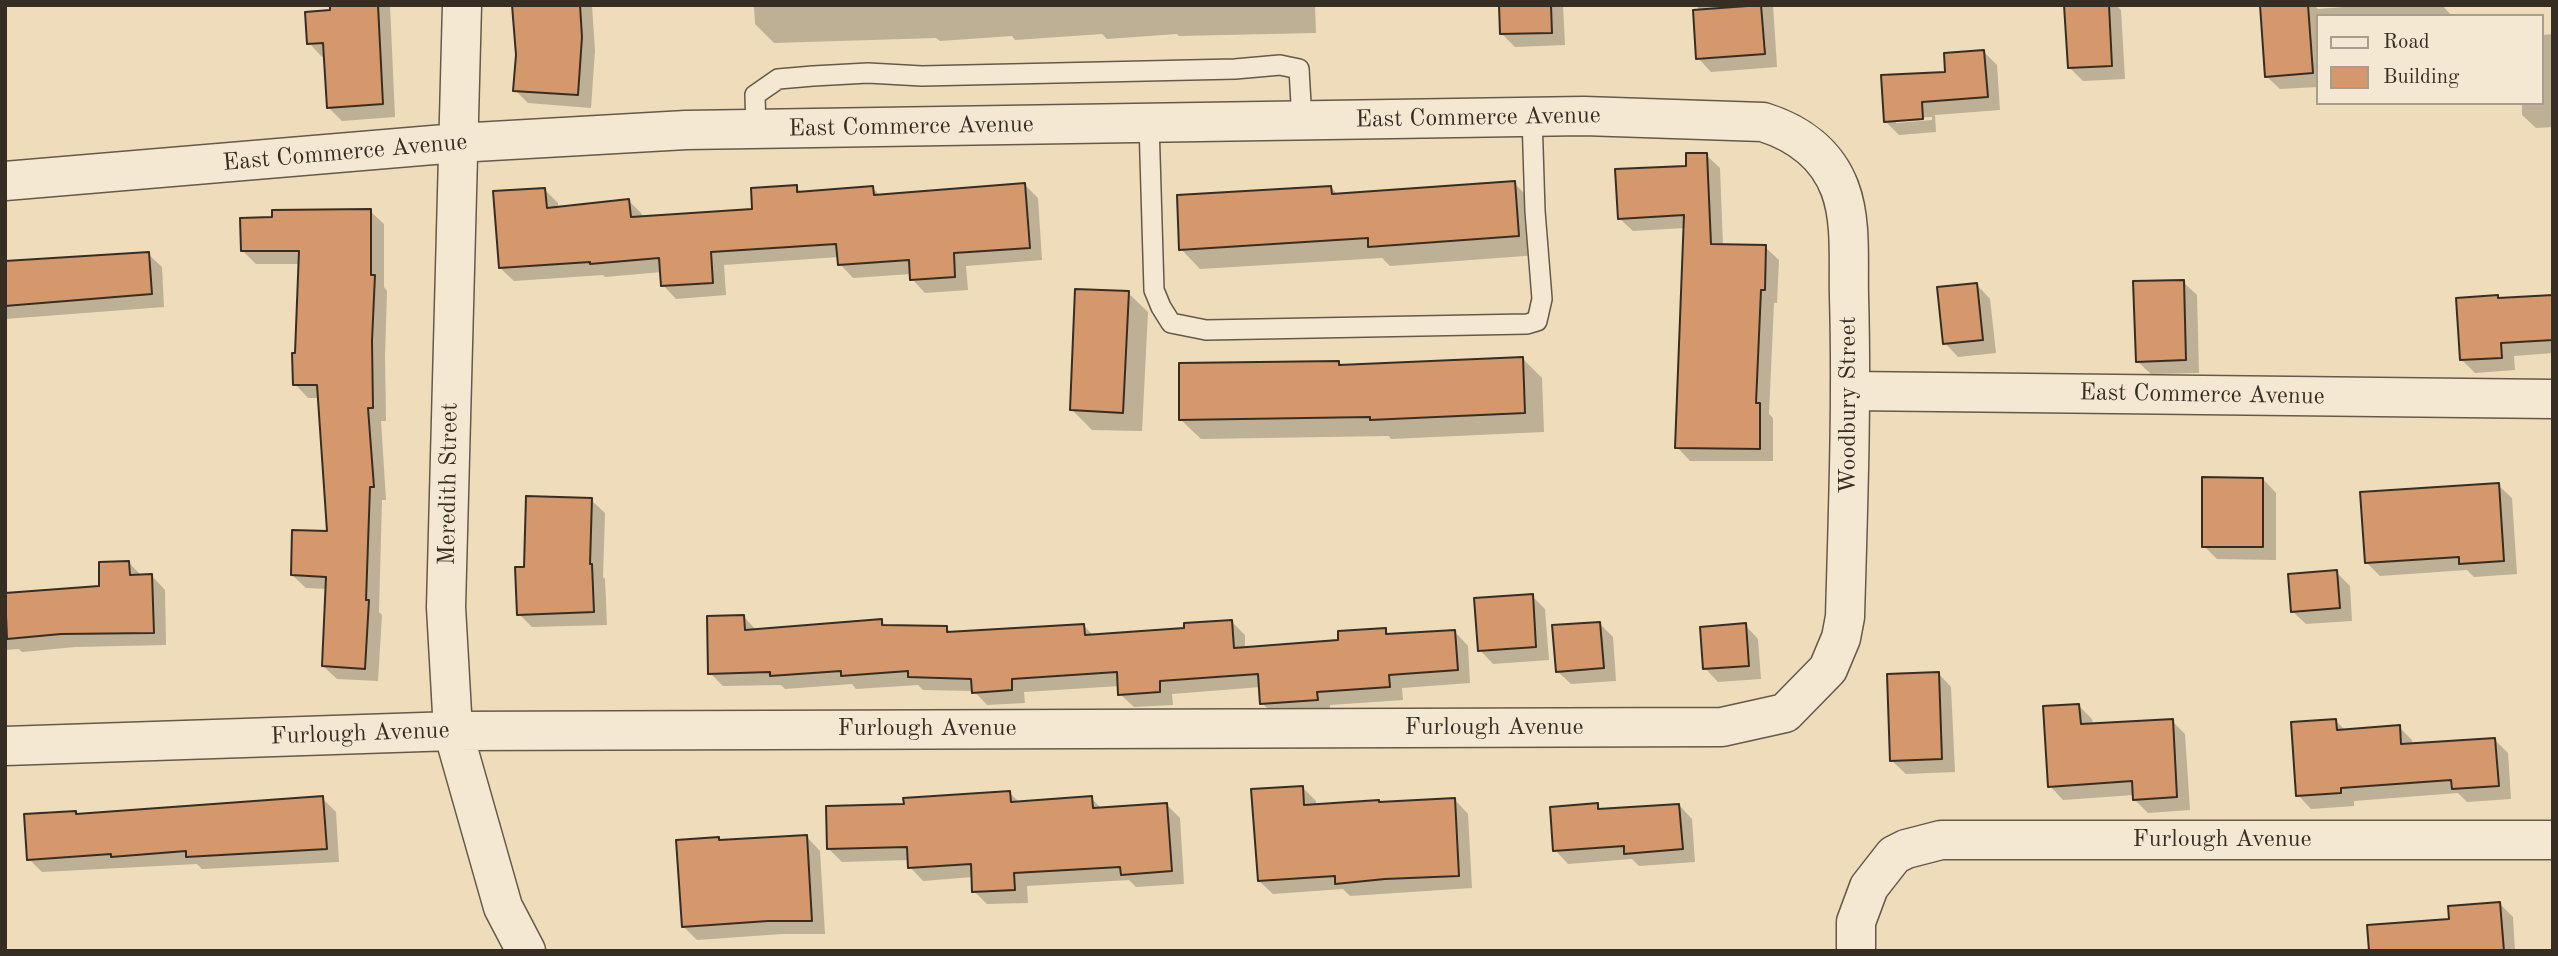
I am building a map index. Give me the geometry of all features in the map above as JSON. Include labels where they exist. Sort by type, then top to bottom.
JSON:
[{"type":"street","name":"Meredith Street","points":[[462,5],[446,607],[453,731],[503,907],[526,951]]},
{"type":"street","name":"East Commerce Avenue","points":[[5,181],[457,143],[686,130],[1584,116],[1763,122],[1784,129],[1812,147]]},
{"type":"street","name":"Woodbury Street","points":[[1812,147],[1833,172],[1842,192],[1847,225],[1852,391],[1845,617],[1841,638],[1828,669]]},
{"type":"street","name":"East Commerce Avenue","points":[[1852,391],[2553,399]]},
{"type":"street","name":"Furlough Avenue","points":[[5,746],[453,731],[1722,727],[1785,713],[1828,669]]},
{"type":"street","name":"Furlough Avenue","points":[[1856,951],[1856,922],[1869,887],[1894,855],[1941,840],[2553,840]]},
{"type":"lane","points":[[756,129],[755,95],[778,79],[868,74],[922,76],[1223,70],[1280,65],[1298,69],[1302,121]]},
{"type":"lane","points":[[1149,123],[1154,290],[1171,323],[1206,330],[1527,324],[1537,321],[1542,299],[1535,211],[1532,117]]},
{"type":"building","points":[[330,5],[378,5],[383,104],[327,108],[323,43],[307,44],[305,12],[330,10]]},
{"type":"building","points":[[512,5],[580,5],[582,37],[578,95],[513,91],[516,55]]},
{"type":"building","points":[[1499,5],[1551,5],[1552,33],[1500,34]]},
{"type":"building","points":[[1761,5],[1765,54],[1696,59],[1693,10]]},
{"type":"building","points":[[2064,5],[2109,5],[2112,66],[2068,68]]},
{"type":"building","points":[[2260,5],[2308,5],[2313,73],[2265,77]]},
{"type":"building","points":[[1984,50],[1988,97],[1922,102],[1923,119],[1884,122],[1881,75],[1945,72],[1944,53]]},
{"type":"building","points":[[1686,153],[1707,153],[1711,244],[1766,245],[1765,290],[1761,290],[1756,403],[1760,403],[1760,449],[1675,448],[1684,215],[1618,219],[1615,169],[1686,166]]},
{"type":"building","points":[[1515,181],[1519,236],[1368,247],[1368,238],[1179,250],[1177,195],[1331,186],[1332,194]]},
{"type":"building","points":[[1025,183],[1030,248],[954,253],[955,277],[910,280],[909,260],[838,265],[836,244],[711,252],[713,283],[661,286],[659,258],[499,268],[493,191],[545,188],[547,208],[629,199],[631,217],[752,209],[751,188],[797,185],[797,192],[873,186],[874,195]]},
{"type":"building","points":[[371,209],[371,275],[375,275],[373,408],[368,408],[374,487],[370,487],[366,600],[369,600],[365,669],[322,666],[326,577],[291,575],[292,530],[327,531],[317,385],[293,385],[292,353],[295,353],[299,251],[241,251],[240,218],[272,217],[272,210]]},
{"type":"building","points":[[149,252],[152,294],[5,306],[5,261]]},
{"type":"building","points":[[2184,280],[2186,360],[2136,362],[2133,281]]},
{"type":"building","points":[[1977,283],[1983,340],[1943,344],[1937,287]]},
{"type":"building","points":[[1075,289],[1129,291],[1123,413],[1070,410]]},
{"type":"building","points":[[2498,295],[2498,298],[2553,295],[2553,340],[2501,343],[2502,358],[2460,360],[2456,298]]},
{"type":"building","points":[[1523,357],[1525,413],[1370,420],[1370,417],[1179,420],[1179,363],[1339,361],[1339,365]]},
{"type":"building","points":[[2202,477],[2263,478],[2263,547],[2202,547]]},
{"type":"building","points":[[2499,483],[2504,561],[2459,564],[2459,557],[2365,563],[2360,492]]},
{"type":"building","points":[[526,496],[592,498],[590,564],[594,612],[517,615],[515,567],[524,567]]},
{"type":"building","points":[[129,561],[130,575],[152,574],[154,633],[61,634],[7,639],[5,593],[99,586],[99,562]]},
{"type":"building","points":[[2337,570],[2340,608],[2291,612],[2288,574]]},
{"type":"building","points":[[1533,594],[1536,647],[1478,651],[1474,598]]},
{"type":"building","points":[[744,615],[745,630],[882,619],[882,625],[947,626],[947,632],[1084,624],[1085,635],[1184,628],[1184,623],[1232,620],[1234,648],[1338,640],[1338,631],[1386,628],[1386,634],[1455,630],[1458,670],[1389,675],[1390,687],[1317,692],[1318,700],[1260,704],[1258,674],[1160,681],[1160,692],[1118,695],[1117,672],[1012,679],[1012,690],[972,693],[971,679],[908,677],[908,671],[841,676],[841,671],[770,676],[770,672],[708,674],[707,616]]},
{"type":"building","points":[[1600,622],[1604,668],[1556,672],[1552,625]]},
{"type":"building","points":[[1746,623],[1749,666],[1703,669],[1700,627]]},
{"type":"building","points":[[1939,672],[1942,759],[1890,761],[1887,674]]},
{"type":"building","points":[[2079,704],[2081,724],[2173,719],[2177,797],[2133,800],[2132,781],[2048,787],[2043,706]]},
{"type":"building","points":[[2336,719],[2337,730],[2400,725],[2401,744],[2495,738],[2499,786],[2452,789],[2451,780],[2341,788],[2341,793],[2296,796],[2291,722]]},
{"type":"building","points":[[1303,786],[1304,805],[1455,798],[1459,876],[1335,884],[1335,876],[1258,881],[1251,789]]},
{"type":"building","points":[[1010,791],[1011,802],[1092,796],[1093,808],[1167,803],[1172,871],[1121,875],[1120,867],[1014,873],[1015,890],[972,892],[971,864],[908,868],[907,847],[827,849],[826,806],[904,804],[903,798]]},
{"type":"building","points":[[323,796],[327,849],[186,857],[186,851],[27,860],[24,814],[76,811],[76,814]]},
{"type":"building","points":[[1598,803],[1598,809],[1679,804],[1683,849],[1624,854],[1624,846],[1553,851],[1550,807]]},
{"type":"building","points":[[807,835],[812,921],[682,927],[676,840]]},
{"type":"building","points":[[2500,902],[2504,951],[2369,951],[2367,925],[2449,919],[2448,906]]}]
